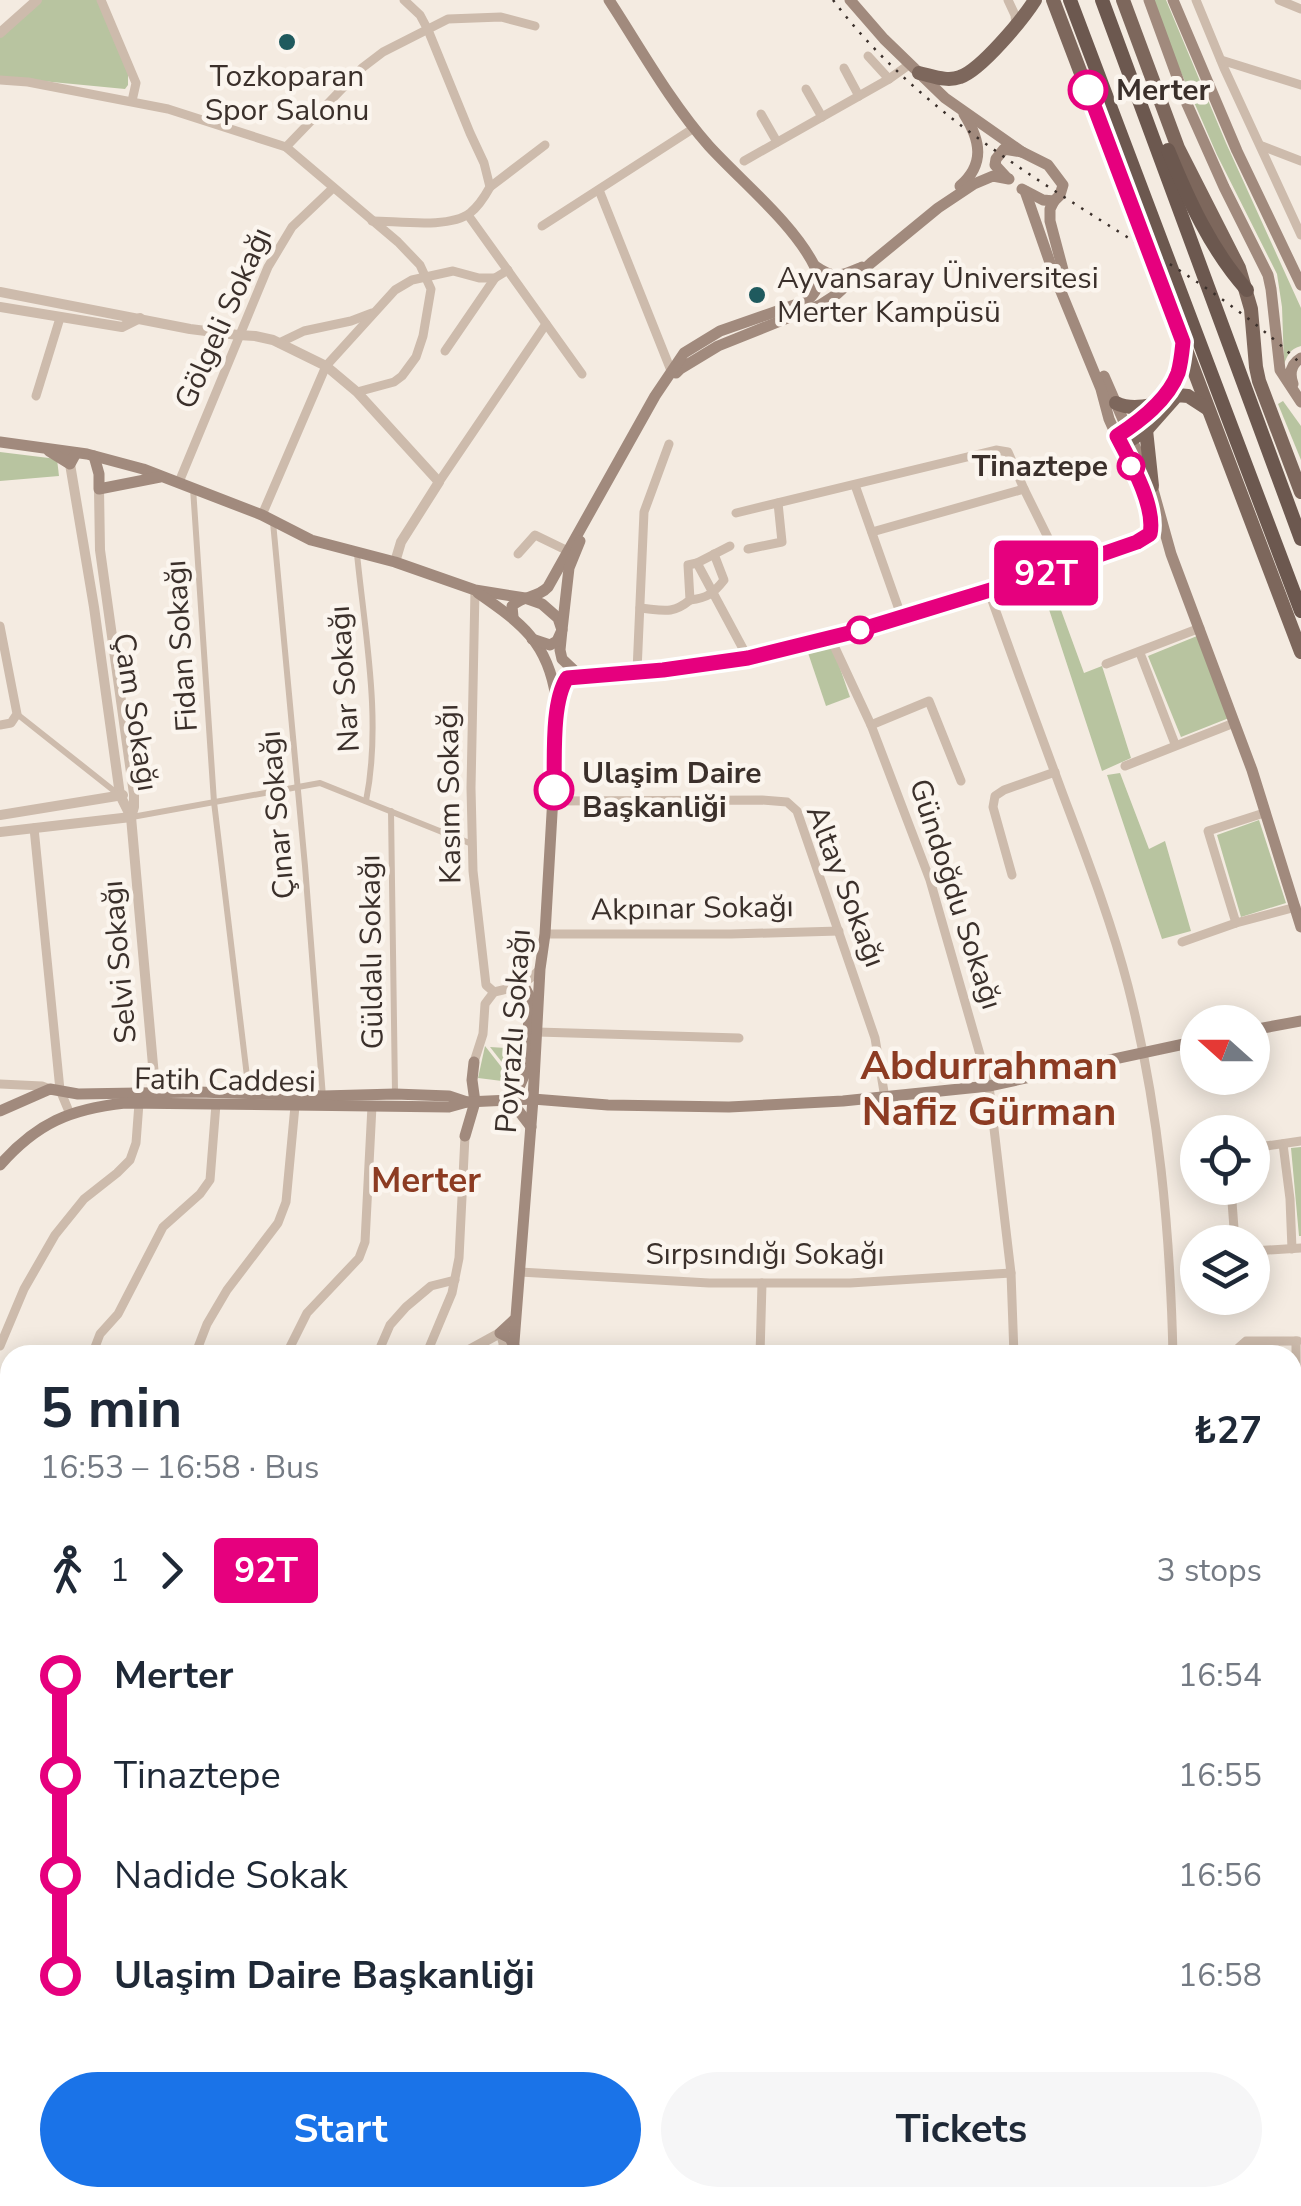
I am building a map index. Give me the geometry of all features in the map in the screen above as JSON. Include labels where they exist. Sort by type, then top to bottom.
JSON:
[{"type":"highway","points":[[1070,0],[1301,611]]},
{"type":"highway","points":[[1102,0],[1301,540]]},
{"type":"highway","points":[[1136,87],[1146,99],[1206,232],[1246,290]]},
{"type":"main road","points":[[609,0],[694,128],[784,223],[814,265],[828,275],[838,276],[871,263]]},
{"type":"main road","points":[[558,710],[564,682],[572,676],[663,670],[748,658],[830,638],[989,592],[1137,542],[1150,534],[1152,524],[1116,403],[1063,275],[1050,214],[1063,184],[1048,165],[1022,152],[958,107],[850,0]]},
{"type":"main road","points":[[915,68],[946,79],[968,73],[1016,26],[1033,0]]},
{"type":"main road","points":[[1053,0],[1301,652]]},
{"type":"main road","points":[[1124,0],[1178,148],[1240,268],[1251,310],[1256,367],[1301,492]]},
{"type":"main road","points":[[1149,0],[1187,104],[1268,275],[1280,370],[1301,402]]},
{"type":"main road","points":[[1173,0],[1237,151],[1301,285]]},
{"type":"main road","points":[[514,617],[512,606],[542,593],[548,586],[655,396],[672,375],[718,346],[820,305],[837,294],[967,180],[977,165],[978,148],[970,124],[958,107]]},
{"type":"main road","points":[[1022,152],[1004,150],[994,165],[1025,190],[1054,201]]},
{"type":"main road","points":[[938,208],[982,179],[1009,179]]},
{"type":"main road","points":[[1025,190],[1109,419],[1152,486]]},
{"type":"main road","points":[[579,676],[562,659],[560,650],[570,568],[584,530],[684,353],[720,331],[810,298],[818,280],[814,265]]},
{"type":"main road","points":[[1124,437],[1176,378],[1183,342]]},
{"type":"main road","points":[[1301,358],[1290,374],[1301,402]]},
{"type":"main road","points":[[1124,437],[1146,430],[1182,394],[1208,409]]},
{"type":"main road","points":[[1116,403],[1125,407],[1155,405]]},
{"type":"main road","points":[[1146,430],[1152,486],[1172,554],[1252,770],[1301,927]]},
{"type":"main road","points":[[0,442],[46,448],[73,458],[94,456],[164,476],[268,518],[311,540],[395,562],[475,590],[526,598],[552,612],[562,630],[550,645],[532,638]]},
{"type":"main road","points":[[94,456],[99,488],[164,476]]},
{"type":"main road","points":[[1137,542],[1156,541],[1172,554]]},
{"type":"main road","points":[[475,590],[514,617],[540,648],[550,668],[558,710]]},
{"type":"main road","name":"Poyrazlı Sokağı","points":[[514,1345],[558,710]]},
{"type":"main road","points":[[524,984],[530,997],[526,1071],[517,1092],[504,1100],[531,1127]]},
{"type":"main road","points":[[1270,1026],[1301,1020]]},
{"type":"main road","name":"Fatih Caddesi","points":[[0,1111],[55,1090],[156,1097],[249,1094],[372,1106],[449,1107],[533,1099],[729,1107],[885,1098],[989,1086],[1180,1045]]},
{"type":"main road","points":[[450,1096],[464,1082],[474,1062]]},
{"type":"main road","points":[[465,1136],[474,1062]]},
{"type":"main road","name":"Fatih Caddesi","points":[[0,1165],[33,1134],[70,1114],[91,1106],[139,1103],[156,1097],[216,1104],[295,1106],[395,1094],[450,1096],[471,1102]]},
{"type":"main road","points":[[512,1345],[510,1338],[500,1333],[516,1316]]},
{"type":"street","points":[[0,33],[37,0]]},
{"type":"street","points":[[101,0],[136,83],[132,101]]},
{"type":"street","points":[[404,0],[420,14],[428,30],[484,163],[490,187]]},
{"type":"street","points":[[1016,26],[1011,0],[1033,0]]},
{"type":"street","points":[[1196,0],[1301,235]]},
{"type":"street","points":[[1279,0],[1301,8]]},
{"type":"street","points":[[286,147],[362,68],[384,52],[448,19],[501,16],[534,26]]},
{"type":"street","points":[[868,56],[889,78]]},
{"type":"street","points":[[1221,60],[1301,85]]},
{"type":"street","points":[[844,68],[859,96]]},
{"type":"street","points":[[744,161],[889,78],[915,68]]},
{"type":"street","points":[[0,80],[168,109],[286,147],[372,221],[420,264],[432,289],[416,357],[394,382],[357,392]]},
{"type":"street","points":[[806,89],[822,117]]},
{"type":"street","points":[[761,114],[777,142]]},
{"type":"street","points":[[542,226],[694,128]]},
{"type":"street","points":[[372,221],[447,222],[468,215],[490,187],[545,144]]},
{"type":"street","points":[[1260,145],[1301,161]]},
{"type":"street","name":"Gölgeli Sokağı","points":[[178,482],[268,267],[292,227],[333,188]]},
{"type":"street","points":[[599,190],[672,375]]},
{"type":"street","points":[[468,215],[582,374]]},
{"type":"street","points":[[445,351],[496,278],[508,270]]},
{"type":"street","points":[[268,518],[326,366],[375,312],[412,280],[453,271],[496,278]]},
{"type":"street","points":[[0,292],[280,343],[326,366],[357,392],[439,482]]},
{"type":"street","points":[[0,307],[122,327],[141,318]]},
{"type":"street","points":[[280,343],[304,331],[375,312]]},
{"type":"street","points":[[36,396],[60,318]]},
{"type":"street","points":[[395,562],[402,542],[439,482],[546,324]]},
{"type":"street","points":[[637,672],[644,512],[668,444]]},
{"type":"street","points":[[736,513],[996,450],[1008,452],[1062,568]]},
{"type":"street","name":"Çam Sokağı","points":[[73,458],[120,796],[131,818]]},
{"type":"street","points":[[855,484],[902,618]]},
{"type":"street","name":"Fidan Sokağı","points":[[193,487],[214,802],[249,1094]]},
{"type":"street","name":"Çam Sokağı","points":[[99,488],[100,550],[134,794],[131,818]]},
{"type":"street","points":[[872,532],[1024,490]]},
{"type":"street","points":[[748,548],[782,542],[778,503]]},
{"type":"street","name":"Çınar Sokağı","points":[[268,518],[305,866],[324,1101]]},
{"type":"street","points":[[518,554],[535,535],[568,551]]},
{"type":"street","points":[[690,600],[688,566],[730,546]]},
{"type":"street","name":"Nar Sokağı","points":[[357,552],[373,723],[373,767],[366,801]]},
{"type":"street","points":[[640,608],[669,612],[714,593],[724,580],[714,554]]},
{"type":"street","points":[[697,563],[748,658]]},
{"type":"street","name":"Kasım Sokağı","points":[[475,590],[472,871],[486,986],[494,992]]},
{"type":"street","points":[[989,592],[1116,945],[1143,1052],[1164,1185],[1172,1345]]},
{"type":"street","points":[[0,626],[5,681],[18,714],[120,796]]},
{"type":"street","points":[[1106,664],[1200,628]]},
{"type":"street","name":"Gündoğdu Sokağı","points":[[830,638],[871,725],[930,880],[989,1086],[1011,1273],[1014,1345]]},
{"type":"street","points":[[1140,652],[1175,744]]},
{"type":"street","points":[[871,725],[929,701],[961,781]]},
{"type":"street","points":[[0,724],[11,723],[18,714]]},
{"type":"street","points":[[1125,766],[1234,723]]},
{"type":"street","points":[[1012,876],[992,808],[995,796],[1054,772]]},
{"type":"street","points":[[0,832],[131,818],[320,783],[472,844]]},
{"type":"street","points":[[0,815],[134,794]]},
{"type":"street","name":"Altay Sokağı","points":[[554,801],[762,800],[787,802],[797,810],[875,1038],[885,1098]]},
{"type":"street","name":"Güldalı Sokağı","points":[[391,811],[395,1094]]},
{"type":"street","points":[[1236,923],[1208,831],[1264,813]]},
{"type":"street","name":"Selvi Sokağı","points":[[131,818],[156,1097]]},
{"type":"street","points":[[34,828],[55,1090],[70,1114]]},
{"type":"street","points":[[1182,942],[1296,906]]},
{"type":"street","name":"Akpınar Sokağı","points":[[545,934],[839,930]]},
{"type":"street","points":[[474,1062],[483,1034],[485,1004],[494,992],[524,984],[540,970]]},
{"type":"street","points":[[537,1032],[739,1038]]},
{"type":"street","points":[[0,1084],[55,1090]]},
{"type":"street","points":[[0,1345],[24,1289],[54,1235],[84,1200],[130,1160],[136,1143],[139,1103]]},
{"type":"street","points":[[96,1345],[118,1314],[163,1227],[210,1180],[216,1104]]},
{"type":"street","points":[[199,1345],[226,1290],[278,1224],[286,1202],[295,1106]]},
{"type":"street","points":[[291,1345],[306,1313],[359,1258],[365,1242],[372,1106]]},
{"type":"street","points":[[430,1345],[455,1280],[465,1136]]},
{"type":"street","points":[[1270,1146],[1301,1141]]},
{"type":"street","points":[[1270,1250],[1296,1248],[1283,1144]]},
{"type":"street","name":"Sırpsındığı Sokağı","points":[[520,1272],[709,1283],[850,1282],[1011,1273]]},
{"type":"street","points":[[381,1345],[390,1325],[430,1286],[455,1280]]},
{"type":"street","points":[[760,1345],[762,1283]]},
{"type":"street","points":[[478,1345],[500,1333],[503,1345]]},
{"type":"street","points":[[1242,1345],[1246,1341],[1299,1341]]},
{"type":"green space","points":[[39,0],[101,0],[128,73],[125,89],[0,77],[0,33]]},
{"type":"green space","points":[[1154,0],[1166,0],[1301,308],[1301,346],[1290,352],[1284,364],[1277,274],[1217,155]]},
{"type":"green space","points":[[1283,401],[1301,426],[1301,460],[1278,404]]},
{"type":"green space","points":[[0,452],[57,459],[59,476],[0,481]]},
{"type":"green space","points":[[1050,580],[1084,673],[1102,666],[1131,758],[1102,771],[1040,582]]},
{"type":"green space","points":[[1197,636],[1229,718],[1181,737],[1148,656]]},
{"type":"green space","points":[[830,639],[850,697],[826,706],[806,647]]},
{"type":"green space","points":[[1120,773],[1149,849],[1165,841],[1191,931],[1162,939],[1107,775]]},
{"type":"green space","points":[[1259,820],[1286,903],[1241,917],[1217,835]]},
{"type":"green space","points":[[485,1046],[510,1078],[510,1082],[478,1078]]},
{"type":"green space","points":[[490,1047],[522,1049],[520,1071],[515,1079]]},
{"type":"green space","points":[[1301,1147],[1301,1236],[1299,1236],[1291,1148]]},
{"type":"railway","points":[[833,0],[862,35],[928,99],[1001,155],[1212,292],[1301,364]]},
{"type":"bus line","name":"92T","points":[[554,790],[558,710],[567,678],[748,658],[989,592],[1137,542],[1150,534],[1148,506],[1117,436],[1140,420],[1169,390],[1180,368],[1183,342],[1088,90]]},
{"type":"place","name":"Tozkoparan Spor Salonu","points":[[287,42]]},
{"type":"place","name":"Merter","points":[[1088,90]]},
{"type":"place","name":"Ayvansaray Üniversitesi Merter Kampüsü","points":[[757,295]]},
{"type":"place","name":"Tinaztepe","points":[[1131,466]]},
{"type":"place","name":"Ulaşim Daire Başkanliği","points":[[554,790]]},
{"type":"district","name":"Abdurrahman Nafiz Gürman","points":[[989,1088]]},
{"type":"district","name":"Merter","points":[[426,1180]]}]
